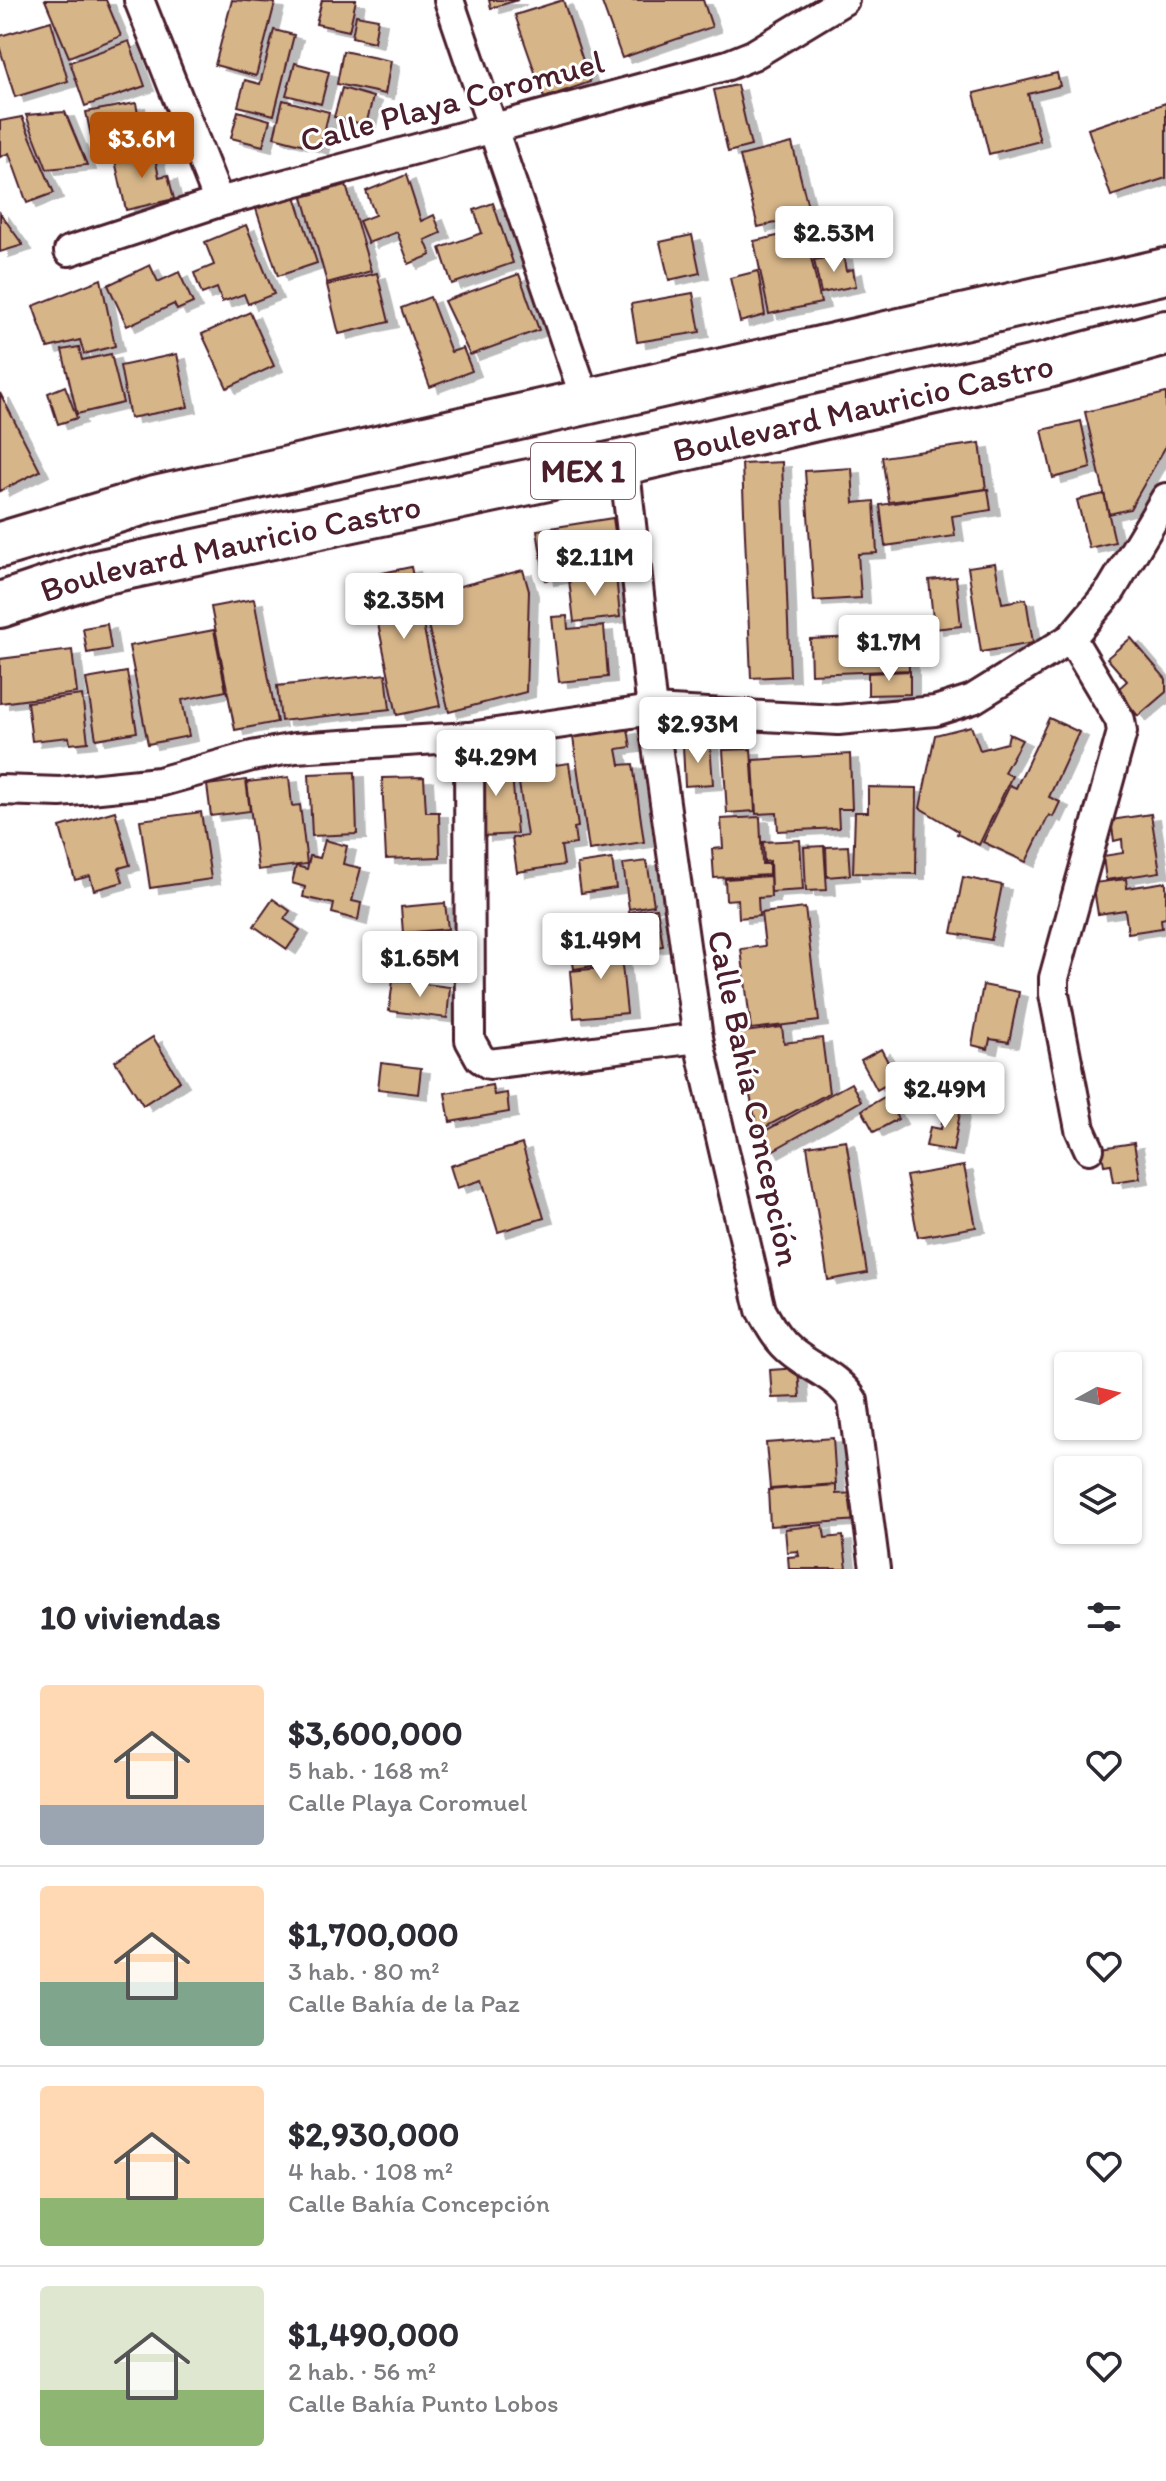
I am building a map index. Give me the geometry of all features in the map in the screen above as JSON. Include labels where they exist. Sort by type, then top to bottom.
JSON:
[{"type":"main road","name":"Boulevard Mauricio Castro","points":[[0,545],[151,500],[1166,271]]},
{"type":"main road","name":"Boulevard Mauricio Castro","points":[[0,605],[96,573],[624,462],[1048,365],[1166,333]]},
{"type":"street","points":[[139,0],[219,202]]},
{"type":"street","points":[[449,0],[586,401]]},
{"type":"street","name":"Calle Playa Coromuel","points":[[69,251],[219,202],[728,65],[753,55],[844,0]]},
{"type":"street","name":"Calle Bahía Concepción","points":[[624,462],[652,710],[698,1038],[761,1310],[774,1334],[792,1352],[837,1381],[853,1401],[875,1569]]},
{"type":"street","points":[[0,790],[60,792],[159,782],[252,756],[295,748],[469,737],[652,710],[838,720],[935,711],[973,699],[1071,638],[1111,590],[1166,498]]},
{"type":"street","points":[[1071,638],[1120,720],[1122,732],[1054,978],[1054,994],[1080,1129],[1089,1149]]},
{"type":"street","points":[[469,737],[470,1040],[480,1058],[489,1064],[698,1038]]},
{"type":"building","points":[[45,0],[106,0],[121,36],[69,57]]},
{"type":"building","points":[[232,0],[275,3],[256,76],[215,65]]},
{"type":"building","points":[[322,0],[356,0],[349,31],[316,24]]},
{"type":"building","points":[[489,0],[518,0],[491,8]]},
{"type":"building","points":[[563,0],[590,82],[544,98],[515,15]]},
{"type":"building","points":[[601,0],[703,0],[712,27],[622,58]]},
{"type":"building","points":[[356,15],[378,19],[374,42],[352,37]]},
{"type":"building","points":[[51,21],[68,81],[15,97],[0,49],[0,36]]},
{"type":"building","points":[[274,30],[294,35],[274,115],[238,106],[245,80],[260,84]]},
{"type":"building","points":[[129,41],[145,86],[85,106],[70,62]]},
{"type":"building","points":[[343,51],[391,61],[385,94],[337,84]]},
{"type":"building","points":[[295,63],[329,72],[321,104],[286,95]]},
{"type":"building","points":[[1057,73],[1060,86],[1028,94],[1040,141],[989,154],[974,93]]},
{"type":"building","points":[[737,85],[751,146],[728,152],[714,90]]},
{"type":"building","points":[[342,88],[373,97],[366,125],[334,117]]},
{"type":"building","points":[[283,100],[329,112],[320,149],[274,137]]},
{"type":"building","points":[[136,103],[142,137],[93,146],[86,112]]},
{"type":"building","points":[[1166,103],[1166,178],[1111,196],[1088,129]]},
{"type":"building","points":[[238,111],[270,120],[263,146],[231,138]]},
{"type":"building","points":[[65,112],[87,165],[47,169],[26,115]]},
{"type":"building","points":[[22,117],[54,193],[27,203],[9,153],[0,157],[0,121]]},
{"type":"building","points":[[792,143],[810,215],[758,227],[740,156]]},
{"type":"building","points":[[153,148],[159,177],[168,175],[174,199],[126,210],[114,156]]},
{"type":"building","points":[[406,175],[421,221],[434,215],[441,233],[425,240],[431,255],[409,264],[397,232],[368,243],[359,221],[375,215],[366,191]]},
{"type":"building","points":[[346,185],[371,271],[327,283],[303,197]]},
{"type":"building","points":[[295,196],[317,263],[278,276],[256,209]]},
{"type":"building","points":[[493,203],[513,263],[452,284],[440,248],[482,233],[474,210]]},
{"type":"building","points":[[0,213],[23,245],[0,252]]},
{"type":"building","points":[[246,225],[274,294],[248,304],[244,294],[222,302],[217,288],[202,294],[194,273],[214,265],[205,242]]},
{"type":"building","points":[[805,230],[821,303],[769,314],[754,241]]},
{"type":"building","points":[[692,235],[700,273],[669,280],[660,242]]},
{"type":"building","points":[[843,255],[846,271],[853,269],[856,286],[821,293],[814,260]]},
{"type":"building","points":[[150,265],[158,282],[179,272],[193,303],[177,310],[174,304],[127,326],[108,285]]},
{"type":"building","points":[[758,271],[765,315],[740,322],[730,278]]},
{"type":"building","points":[[377,273],[389,322],[339,334],[327,285]]},
{"type":"building","points":[[519,274],[539,330],[470,355],[444,301]]},
{"type":"building","points":[[101,279],[115,346],[84,354],[80,340],[48,348],[33,306]]},
{"type":"building","points":[[693,293],[700,332],[637,342],[631,304]]},
{"type":"building","points":[[430,297],[451,352],[463,348],[472,371],[430,387],[401,308]]},
{"type":"building","points":[[250,312],[274,366],[227,388],[202,334]]},
{"type":"building","points":[[79,347],[82,360],[111,354],[123,403],[77,414],[62,350]]},
{"type":"building","points":[[177,354],[188,407],[130,418],[120,366]]},
{"type":"building","points":[[65,386],[77,418],[58,424],[48,393]]},
{"type":"building","points":[[0,393],[40,471],[0,491]]},
{"type":"building","points":[[1166,393],[1166,446],[1130,509],[1109,514],[1085,412]]},
{"type":"building","points":[[1081,421],[1091,468],[1053,478],[1042,430]]},
{"type":"building","points":[[980,443],[986,489],[889,502],[882,457]]},
{"type":"building","points":[[782,462],[790,676],[751,678],[742,464]]},
{"type":"building","points":[[852,468],[854,503],[874,501],[877,553],[858,554],[861,598],[814,601],[805,471]]},
{"type":"building","points":[[988,489],[991,510],[952,516],[955,536],[885,546],[880,505]]},
{"type":"building","points":[[1104,494],[1115,542],[1089,548],[1077,500]]},
{"type":"building","points":[[613,518],[618,552],[598,555],[600,571],[545,580],[537,530]]},
{"type":"building","points":[[995,563],[1002,603],[1026,599],[1033,643],[981,652],[968,567]]},
{"type":"building","points":[[411,567],[440,706],[397,715],[368,576]]},
{"type":"building","points":[[523,570],[529,591],[526,692],[449,712],[421,596]]},
{"type":"building","points":[[616,575],[620,617],[574,622],[569,580]]},
{"type":"building","points":[[956,577],[961,626],[934,629],[929,580]]},
{"type":"building","points":[[254,599],[277,722],[235,730],[211,607]]},
{"type":"building","points":[[567,616],[568,629],[604,626],[608,677],[559,682],[552,617]]},
{"type":"building","points":[[107,624],[111,649],[87,653],[83,628]]},
{"type":"building","points":[[214,630],[226,691],[182,700],[189,736],[148,744],[129,646]]},
{"type":"building","points":[[908,635],[909,670],[811,674],[810,639]]},
{"type":"building","points":[[1131,638],[1166,679],[1166,692],[1138,716],[1117,690],[1127,681],[1107,658]]},
{"type":"building","points":[[72,650],[77,693],[0,703],[0,659]]},
{"type":"building","points":[[910,671],[910,694],[868,695],[868,673]]},
{"type":"building","points":[[127,672],[137,732],[96,739],[86,679]]},
{"type":"building","points":[[386,674],[390,709],[281,721],[277,686]]},
{"type":"building","points":[[82,695],[88,742],[70,744],[69,737],[32,741],[27,702]]},
{"type":"building","points":[[1049,718],[1079,732],[1049,797],[1060,802],[1053,817],[1049,815],[1026,862],[983,842],[1010,785],[1016,788]]},
{"type":"building","points":[[971,726],[980,750],[1007,743],[1009,734],[1022,740],[1004,772],[1012,776],[979,845],[920,808],[935,735]]},
{"type":"building","points":[[628,729],[631,747],[617,749],[620,765],[633,764],[644,842],[589,850],[573,737]]},
{"type":"building","points":[[710,743],[713,784],[685,786],[683,745]]},
{"type":"building","points":[[751,749],[755,811],[727,813],[723,750]]},
{"type":"building","points":[[850,754],[852,809],[838,809],[839,828],[778,831],[777,813],[756,814],[753,760]]},
{"type":"building","points":[[511,761],[517,834],[482,836],[476,763]]},
{"type":"building","points":[[569,763],[578,827],[574,828],[576,844],[561,846],[564,865],[517,872],[512,838],[527,836],[517,770]]},
{"type":"building","points":[[355,772],[357,834],[312,836],[309,774]]},
{"type":"building","points":[[289,777],[292,806],[300,805],[307,864],[258,870],[247,782]]},
{"type":"building","points":[[424,777],[426,812],[439,812],[440,857],[386,859],[382,778]]},
{"type":"building","points":[[246,780],[250,811],[211,816],[207,785]]},
{"type":"building","points":[[868,787],[917,788],[916,874],[853,873],[855,812],[868,812]]},
{"type":"building","points":[[115,811],[130,865],[119,868],[123,882],[94,890],[90,876],[75,880],[60,827]]},
{"type":"building","points":[[201,812],[211,879],[150,888],[140,820]]},
{"type":"building","points":[[1151,814],[1160,872],[1106,880],[1103,856],[1123,853],[1122,839],[1114,841],[1111,820]]},
{"type":"building","points":[[760,817],[762,864],[769,864],[769,875],[714,878],[712,849],[723,848],[721,819]]},
{"type":"building","points":[[325,840],[347,846],[343,864],[361,868],[352,901],[361,903],[358,920],[332,913],[334,904],[303,897],[305,887],[292,883],[296,866],[307,869],[310,856],[320,858]]},
{"type":"building","points":[[800,840],[803,890],[771,892],[770,861],[764,862],[763,842]]},
{"type":"building","points":[[824,846],[827,890],[806,891],[804,847]]},
{"type":"building","points":[[848,846],[850,875],[827,877],[826,847]]},
{"type":"building","points":[[612,859],[616,888],[581,893],[577,864]]},
{"type":"building","points":[[647,861],[654,905],[629,909],[623,864]]},
{"type":"building","points":[[770,876],[771,897],[758,898],[759,916],[739,918],[738,899],[726,900],[725,879]]},
{"type":"building","points":[[963,877],[1002,885],[991,940],[952,933]]},
{"type":"building","points":[[1126,879],[1127,888],[1166,882],[1166,918],[1161,919],[1162,928],[1128,933],[1125,910],[1098,914],[1093,883]]},
{"type":"building","points":[[273,899],[290,911],[284,919],[300,930],[287,949],[254,926]]},
{"type":"building","points":[[445,903],[448,929],[403,933],[401,907]]},
{"type":"building","points":[[657,908],[663,946],[635,950],[629,912]]},
{"type":"building","points":[[805,908],[819,1021],[751,1029],[741,949],[765,946],[761,913]]},
{"type":"building","points":[[618,927],[627,1013],[574,1018],[570,971],[601,968],[597,929]]},
{"type":"building","points":[[589,940],[593,966],[574,969],[570,943]]},
{"type":"building","points":[[393,980],[450,987],[447,1018],[389,1011]]},
{"type":"building","points":[[983,985],[1019,992],[1009,1042],[990,1039],[988,1049],[972,1045]]},
{"type":"building","points":[[782,1027],[784,1043],[822,1038],[829,1093],[758,1131],[736,1033]]},
{"type":"building","points":[[153,1037],[180,1081],[143,1105],[115,1061]]},
{"type":"building","points":[[881,1049],[897,1079],[877,1090],[861,1060]]},
{"type":"building","points":[[381,1063],[421,1068],[418,1094],[378,1089]]},
{"type":"building","points":[[851,1083],[861,1101],[770,1152],[760,1134]]},
{"type":"building","points":[[492,1085],[494,1095],[507,1093],[509,1112],[450,1122],[445,1093]]},
{"type":"building","points":[[886,1096],[898,1119],[874,1132],[862,1110]]},
{"type":"building","points":[[945,1104],[961,1107],[953,1151],[926,1146],[930,1127],[941,1129]]},
{"type":"building","points":[[846,1140],[867,1273],[828,1280],[807,1146]]},
{"type":"building","points":[[1134,1143],[1140,1178],[1114,1182],[1111,1164],[1104,1165],[1101,1148]]},
{"type":"building","points":[[522,1144],[544,1218],[498,1232],[482,1180],[457,1188],[450,1166]]},
{"type":"building","points":[[964,1166],[976,1227],[918,1237],[906,1176]]},
{"type":"building","points":[[798,1368],[800,1397],[772,1398],[770,1370]]},
{"type":"building","points":[[833,1438],[836,1484],[770,1489],[766,1443]]},
{"type":"building","points":[[836,1485],[836,1494],[857,1493],[860,1520],[770,1526],[768,1490]]},
{"type":"building","points":[[823,1525],[825,1538],[843,1536],[847,1569],[789,1569],[788,1557],[799,1556],[798,1551],[787,1552],[785,1529]]}]
